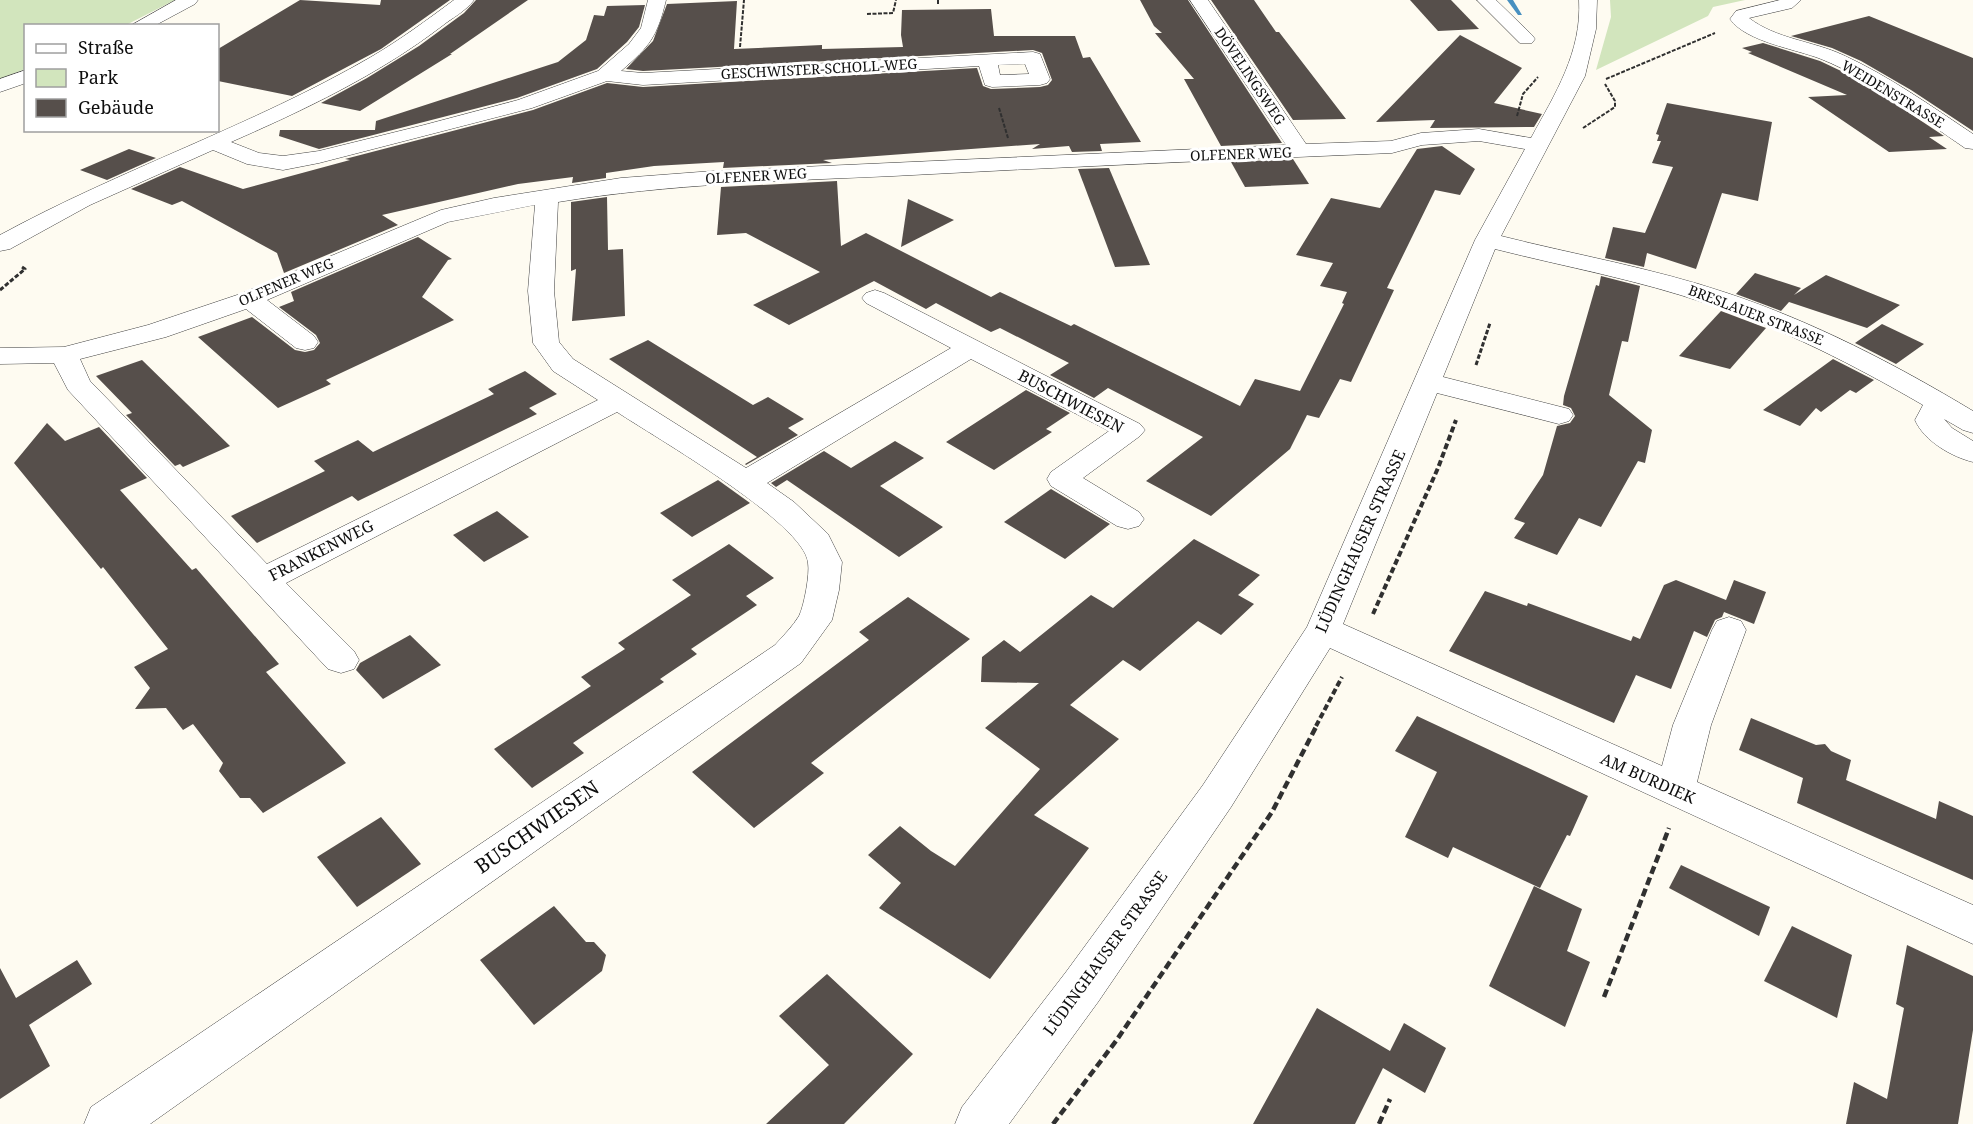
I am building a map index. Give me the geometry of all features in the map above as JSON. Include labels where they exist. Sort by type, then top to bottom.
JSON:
[{"type":"street","points":[[143,24],[189,0]]},
{"type":"street","points":[[2,244],[92,196],[293,107],[419,34],[465,0]]},
{"type":"street","name":"GESCHWISTER-SCHOLL-WEG","points":[[213,142],[255,159],[283,163],[319,157],[525,104],[605,75],[636,48],[650,28],[657,0]]},
{"type":"street","name":"DÖVELINGSWEG","points":[[1199,0],[1300,152]]},
{"type":"street","points":[[1486,0],[1526,39]]},
{"type":"street","name":"LÜDINGHAUSER STRASSE","points":[[979,1124],[1082,987],[1217,796],[1323,630],[1487,240],[1575,76],[1588,23],[1588,0]]},
{"type":"street","points":[[1744,24],[1739,19],[1742,15],[1786,4],[1792,0]]},
{"type":"street","name":"WEIDENSTRASSE","points":[[1744,24],[1834,58],[1873,78],[1973,143]]},
{"type":"street","name":"GESCHWISTER-SCHOLL-WEG","points":[[605,75],[643,79],[1033,58],[1040,79],[992,81]]},
{"type":"street","points":[[987,60],[992,81]]},
{"type":"street","points":[[0,86],[24,77]]},
{"type":"street","name":"OLFENER WEG","points":[[0,356],[64,354],[157,331],[249,299],[441,217],[621,185],[713,178],[1014,163],[1392,147],[1421,139],[1479,135],[1537,145]]},
{"type":"street","name":"BUSCHWIESEN","points":[[108,1124],[788,654],[815,620],[822,590],[825,562],[817,542],[783,509],[746,482],[563,365],[546,343],[541,291],[547,197]]},
{"type":"street","name":"BRESLAUER STRASSE","points":[[1487,240],[1677,286],[1743,307],[1850,352],[1973,424]]},
{"type":"street","name":"BUSCHWIESEN","points":[[875,298],[1130,430],[1062,479],[1128,519]]},
{"type":"street","points":[[249,299],[305,342]]},
{"type":"street","points":[[746,482],[970,348]]},
{"type":"street","name":"FRANKENWEG","points":[[64,354],[78,384],[264,580],[617,401]]},
{"type":"street","points":[[1432,375],[1535,393]]},
{"type":"street","points":[[1432,375],[1559,415]]},
{"type":"street","points":[[1941,404],[1931,413],[1930,419],[1933,426],[1946,438],[1973,453]]},
{"type":"street","points":[[264,580],[340,660]]},
{"type":"street","name":"AM BURDIEK","points":[[1323,630],[1973,925]]},
{"type":"street","points":[[1679,792],[1692,725],[1730,630]]},
{"type":"path","points":[[738,74],[744,0]]},
{"type":"path","points":[[867,14],[894,13],[896,0]]},
{"type":"path","points":[[938,0],[938,5]]},
{"type":"path","points":[[1602,81],[1710,34],[1744,24]]},
{"type":"path","points":[[992,81],[1014,163]]},
{"type":"path","points":[[1604,997],[1679,792]]},
{"type":"path","points":[[1379,1124],[1390,1099]]},
{"type":"green space","points":[[0,0],[175,0],[128,24],[24,24],[24,69],[0,79]]},
{"type":"green space","points":[[1610,0],[1745,0],[1713,7],[1708,16],[1596,70],[1611,17]]},
{"type":"building","points":[[300,0],[380,5],[381,0],[450,0],[381,49],[292,96],[219,81],[219,48]]},
{"type":"building","points":[[476,0],[528,0],[450,54],[452,54],[360,111],[321,103],[419,46],[464,13]]},
{"type":"building","points":[[1140,0],[1188,0],[1282,143],[1221,146],[1184,79],[1194,79],[1155,33],[1162,33],[1154,26]]},
{"type":"building","points":[[1211,0],[1254,0],[1276,32],[1279,32],[1346,119],[1293,120]]},
{"type":"building","points":[[1410,0],[1451,0],[1479,29],[1438,31]]},
{"type":"building","points":[[737,1],[734,49],[822,45],[822,49],[903,47],[902,10],[991,9],[994,36],[1075,36],[1083,58],[1090,57],[1141,142],[1100,144],[1102,151],[1072,152],[1069,146],[1032,149],[1040,144],[823,160],[832,163],[723,168],[724,162],[654,166],[606,173],[606,178],[572,183],[573,177],[518,184],[382,215],[398,225],[284,273],[277,253],[182,201],[172,205],[131,189],[180,167],[243,189],[350,160],[345,159],[533,110],[607,83],[643,87],[977,68],[983,86],[991,89],[1040,87],[1048,85],[1052,80],[1042,53],[1033,50],[643,71],[626,69],[653,41],[667,4]]},
{"type":"building","points":[[645,5],[639,27],[627,42],[597,69],[517,98],[319,149],[279,136],[280,130],[375,130],[376,121],[558,62],[586,40],[594,15],[604,16],[607,6]]},
{"type":"building","points":[[1869,16],[1973,58],[1973,131],[1911,90],[1861,61],[1832,48],[1791,36]]},
{"type":"building","points":[[1460,35],[1522,68],[1494,103],[1542,114],[1534,127],[1430,128],[1435,120],[1376,122]]},
{"type":"building","points":[[1763,43],[1820,61],[1858,79],[1944,136],[1929,137],[1947,149],[1889,152],[1808,97],[1847,95],[1748,53],[1752,52],[1742,48]]},
{"type":"building","points":[[1667,103],[1772,122],[1758,201],[1722,193],[1696,269],[1647,253],[1644,267],[1605,258],[1613,227],[1645,233],[1673,167],[1652,163],[1661,141],[1657,141],[1659,135],[1656,134]]},
{"type":"building","points":[[1442,146],[1475,169],[1460,195],[1435,190],[1387,288],[1394,290],[1351,382],[1340,379],[1319,418],[1307,415],[1290,449],[1211,516],[1146,481],[1203,437],[1108,388],[1094,398],[1050,375],[1069,363],[1000,328],[991,332],[936,303],[926,309],[874,281],[789,325],[753,305],[820,272],[746,233],[717,235],[721,187],[837,181],[841,246],[866,233],[991,297],[1000,292],[1071,326],[1074,324],[1240,406],[1255,379],[1300,391],[1344,304],[1342,303],[1347,292],[1320,286],[1333,263],[1296,255],[1331,198],[1380,208],[1417,149]]},
{"type":"building","points":[[129,149],[156,158],[107,180],[80,170]]},
{"type":"building","points":[[1293,159],[1309,184],[1245,187],[1231,162]]},
{"type":"building","points":[[1109,168],[1150,265],[1115,267],[1078,169]]},
{"type":"building","points":[[607,197],[608,250],[623,249],[625,316],[572,321],[576,269],[571,271],[571,202]]},
{"type":"building","points":[[908,199],[954,220],[901,247]]},
{"type":"building","points":[[418,237],[452,259],[448,260],[422,297],[454,320],[326,380],[331,384],[278,408],[198,337],[252,317],[295,350],[305,352],[314,350],[320,343],[316,335],[279,307],[294,301],[291,292]]},
{"type":"building","points":[[1755,273],[1801,288],[1794,295],[1826,275],[1900,305],[1867,328],[1789,302],[1781,311],[1736,294]]},
{"type":"building","points":[[1601,276],[1640,286],[1628,342],[1622,341],[1609,395],[1652,430],[1645,463],[1638,461],[1601,527],[1579,518],[1557,555],[1514,538],[1525,523],[1514,519],[1543,475],[1557,426],[1570,423],[1575,416],[1571,408],[1563,405],[1564,396],[1596,285],[1599,286]]},
{"type":"building","points":[[1721,311],[1766,328],[1730,369],[1679,356]]},
{"type":"building","points":[[1882,324],[1924,344],[1896,364],[1855,343]]},
{"type":"building","points":[[648,340],[753,405],[768,397],[804,419],[788,428],[798,435],[746,465],[757,457],[609,359]]},
{"type":"building","points":[[1833,359],[1874,380],[1856,393],[1850,390],[1821,412],[1816,408],[1800,426],[1763,410]]},
{"type":"building","points":[[142,360],[230,446],[183,467],[180,464],[175,466],[126,415],[132,413],[96,376]]},
{"type":"building","points":[[525,371],[557,394],[529,408],[537,414],[358,501],[352,496],[257,543],[231,516],[325,471],[314,461],[358,440],[373,452],[494,394],[488,389]]},
{"type":"building","points":[[1026,390],[1070,413],[1046,429],[1052,432],[994,470],[946,442]]},
{"type":"building","points":[[47,423],[65,441],[99,427],[147,478],[120,490],[192,570],[196,568],[279,664],[266,672],[346,763],[263,813],[250,798],[240,798],[219,771],[223,763],[193,724],[183,730],[166,708],[135,709],[150,688],[134,667],[168,649],[103,567],[101,569],[14,463]]},
{"type":"building","points":[[895,441],[924,458],[880,486],[943,527],[899,557],[787,480],[776,487],[771,483],[824,451],[851,468]]},
{"type":"building","points":[[718,480],[750,503],[692,537],[660,513]]},
{"type":"building","points":[[1051,489],[1110,524],[1065,559],[1004,522]]},
{"type":"building","points":[[497,511],[529,537],[484,562],[453,535]]},
{"type":"building","points":[[1194,539],[1260,575],[1238,595],[1254,604],[1221,635],[1198,621],[1140,671],[1123,660],[1070,705],[1119,739],[1034,815],[1089,848],[990,979],[879,908],[901,883],[868,855],[900,826],[931,851],[955,866],[1040,769],[985,728],[1039,683],[981,682],[982,657],[1004,640],[1020,652],[1091,595],[1113,608]]},
{"type":"building","points":[[729,544],[774,578],[746,596],[757,605],[691,649],[697,654],[660,679],[664,682],[573,743],[584,753],[532,788],[494,749],[591,686],[581,677],[625,649],[618,643],[691,595],[672,580]]},
{"type":"building","points":[[1676,580],[1726,600],[1734,580],[1766,592],[1754,624],[1724,612],[1722,617],[1715,620],[1707,637],[1694,631],[1671,689],[1636,675],[1614,723],[1449,651],[1485,591],[1527,606],[1528,603],[1631,641],[1633,636],[1640,639],[1664,585]]},
{"type":"building","points":[[908,597],[970,639],[811,763],[824,773],[754,828],[692,772],[869,640],[859,632]]},
{"type":"building","points":[[410,635],[441,665],[383,699],[356,670],[360,663]]},
{"type":"building","points":[[1417,716],[1588,796],[1570,836],[1567,835],[1540,888],[1453,847],[1448,858],[1405,837],[1437,772],[1395,751]]},
{"type":"building","points":[[1751,718],[1816,745],[1825,744],[1831,751],[1851,760],[1846,780],[1936,819],[1939,801],[1973,816],[1973,880],[1797,803],[1803,778],[1739,750]]},
{"type":"building","points":[[381,817],[421,864],[357,907],[317,857]]},
{"type":"building","points":[[1681,865],[1770,907],[1759,936],[1669,888]]},
{"type":"building","points":[[1534,886],[1582,909],[1567,951],[1590,962],[1565,1027],[1489,986]]},
{"type":"building","points":[[554,906],[586,942],[594,942],[606,955],[602,971],[534,1025],[480,960]]},
{"type":"building","points":[[1792,926],[1852,955],[1837,1018],[1764,981]]},
{"type":"building","points":[[1907,945],[1973,976],[1973,1030],[1958,1124],[1846,1124],[1854,1082],[1887,1099],[1904,1008],[1896,1004]]},
{"type":"building","points":[[77,960],[92,984],[29,1025],[50,1066],[0,1099],[0,968],[16,998]]},
{"type":"building","points":[[827,974],[913,1054],[844,1124],[766,1124],[829,1065],[779,1016]]},
{"type":"building","points":[[1317,1008],[1390,1051],[1404,1023],[1446,1048],[1425,1093],[1383,1068],[1355,1124],[1253,1124]]},
{"type":"waterway","points":[[1510,0],[1520,14]]}]
